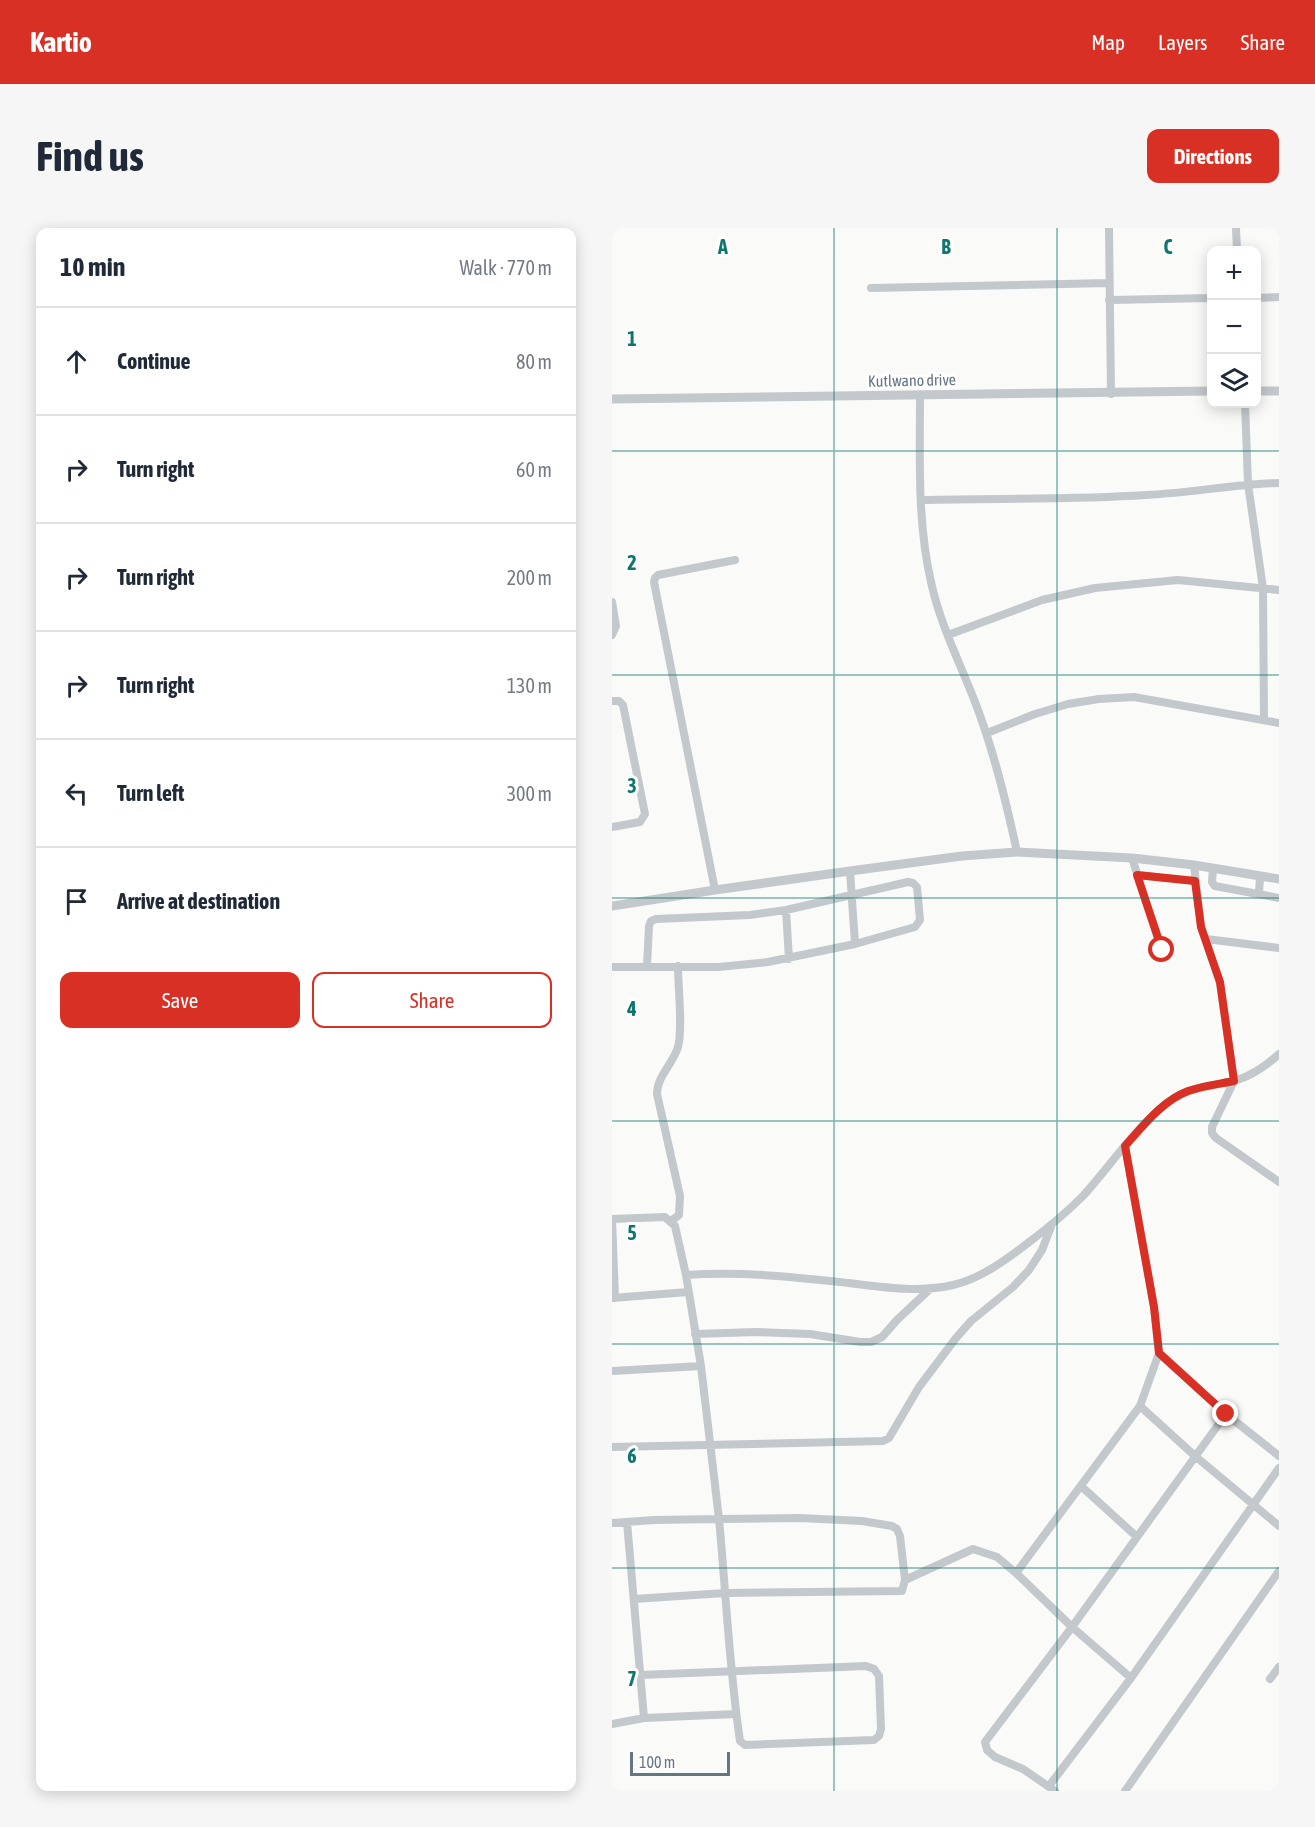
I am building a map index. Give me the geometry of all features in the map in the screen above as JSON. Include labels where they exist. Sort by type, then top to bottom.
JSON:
[{"type":"street","points":[[1109,228],[1111,394]]},
{"type":"street","points":[[1236,228],[1237,246]]},
{"type":"street","points":[[871,288],[1109,283]]},
{"type":"street","points":[[1261,298],[1279,297]]},
{"type":"street","points":[[1109,300],[1207,298]]},
{"type":"street","points":[[1261,391],[1279,391]]},
{"type":"street","name":"Kutlwano drive","points":[[612,399],[1207,392]]},
{"type":"street","points":[[920,395],[922,530],[931,583],[948,635],[987,734],[1005,794],[1017,852]]},
{"type":"street","points":[[1245,408],[1248,484],[1263,588],[1264,720]]},
{"type":"street","points":[[921,500],[1144,496],[1248,484],[1279,483]]},
{"type":"street","points":[[715,890],[654,582],[658,575],[735,560]]},
{"type":"street","points":[[948,635],[1042,600],[1095,588],[1178,580],[1279,590]]},
{"type":"street","points":[[612,602],[616,626],[612,635]]},
{"type":"street","points":[[987,734],[1035,714],[1068,704],[1099,699],[1134,698],[1279,723]]},
{"type":"street","points":[[612,701],[619,701],[623,705],[645,814],[640,822],[612,827]]},
{"type":"street","points":[[612,906],[962,856],[1017,852],[1132,858],[1194,865],[1279,879]]},
{"type":"street","points":[[1132,858],[1162,950]]},
{"type":"street","points":[[1194,865],[1201,927],[1220,982],[1234,1081],[1212,1127],[1212,1133],[1279,1182]]},
{"type":"street","points":[[1213,868],[1212,882],[1215,886],[1279,898]]},
{"type":"street","points":[[850,871],[855,944]]},
{"type":"street","points":[[1137,875],[1195,881]]},
{"type":"street","points":[[1259,894],[1260,876]]},
{"type":"street","points":[[612,967],[718,967],[789,959],[855,944],[915,927],[920,920],[917,887],[908,882],[786,910],[750,915],[651,921],[647,966]]},
{"type":"street","points":[[786,910],[789,959]]},
{"type":"street","points":[[1206,939],[1279,948]]},
{"type":"street","points":[[671,1221],[679,1215],[680,1196],[657,1086],[675,1056],[680,1040],[678,966]]},
{"type":"street","points":[[686,1275],[715,1273],[777,1275],[876,1286],[931,1288],[952,1286],[992,1268],[1025,1246],[1082,1196],[1156,1112],[1171,1100],[1188,1091],[1234,1081],[1254,1073],[1279,1054]]},
{"type":"street","points":[[1016,1573],[1140,1406],[1159,1353],[1154,1307],[1125,1146]]},
{"type":"street","points":[[640,1676],[732,1671],[866,1666],[874,1669],[879,1676],[881,1729],[879,1736],[874,1740],[745,1746],[740,1741],[736,1714],[732,1671],[725,1593],[719,1519],[701,1366],[678,1233],[671,1221],[665,1217],[612,1219],[613,1298],[688,1292]]},
{"type":"street","points":[[612,1447],[823,1443],[883,1441],[889,1438],[919,1387],[956,1338],[971,1321],[1013,1287],[1029,1270],[1042,1250],[1053,1222]]},
{"type":"street","points":[[695,1334],[756,1332],[810,1334],[871,1342],[882,1337],[931,1288]]},
{"type":"street","points":[[1159,1353],[1226,1414],[1279,1456]]},
{"type":"street","points":[[612,1371],[701,1366]]},
{"type":"street","points":[[1140,1406],[1195,1456],[1279,1526]]},
{"type":"street","points":[[1226,1414],[1072,1627],[985,1742],[987,1750],[995,1757],[1023,1768],[1052,1788],[1279,1468]]},
{"type":"street","points":[[1081,1486],[1137,1537]]},
{"type":"street","points":[[612,1523],[799,1518],[862,1521],[892,1526],[900,1536],[904,1580],[902,1591],[898,1592],[725,1593],[634,1599]]},
{"type":"street","points":[[627,1522],[644,1718]]},
{"type":"street","points":[[904,1580],[973,1549],[997,1557],[1131,1678]]},
{"type":"street","points":[[1125,1791],[1279,1571]]},
{"type":"street","points":[[1270,1679],[1279,1667]]},
{"type":"street","points":[[612,1724],[644,1718],[736,1714]]},
{"type":"route","points":[[1162,950],[1137,875],[1195,881],[1201,927],[1220,982],[1234,1081],[1188,1091],[1171,1100],[1156,1112],[1125,1146],[1154,1307],[1159,1353],[1226,1414]]}]
